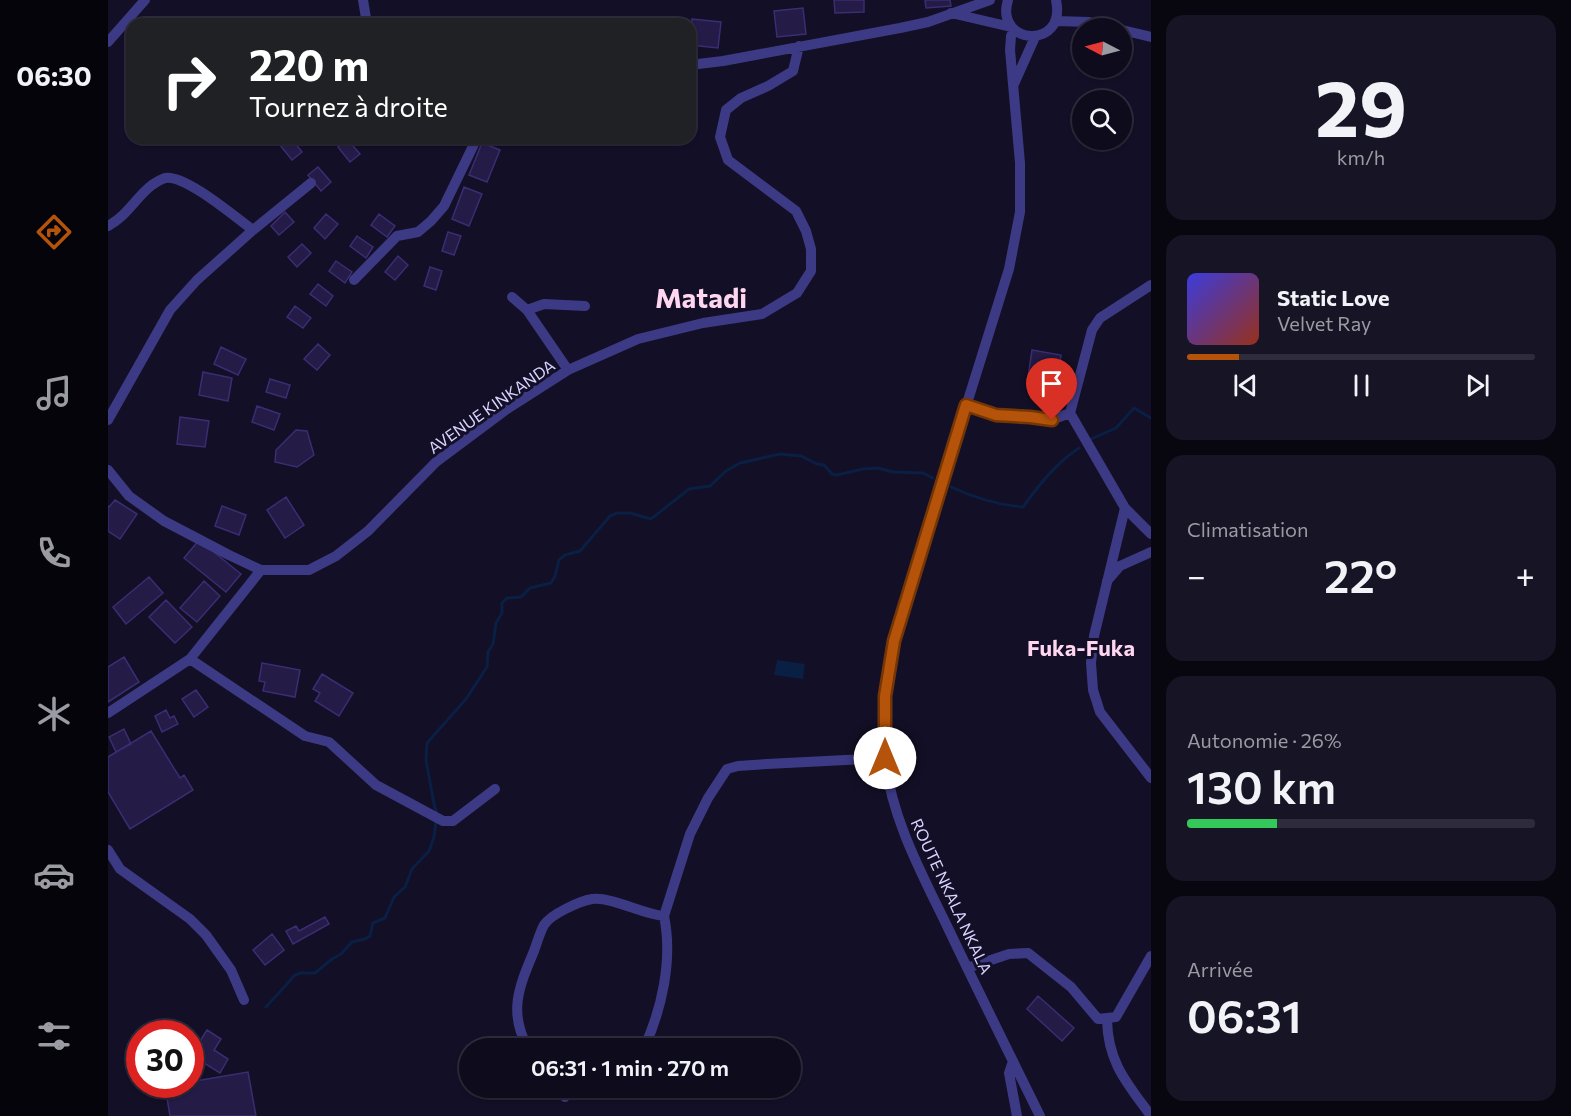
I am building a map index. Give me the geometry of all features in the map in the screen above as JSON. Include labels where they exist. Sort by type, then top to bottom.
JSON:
[{"type":"street","points":[[129,18],[145,0]]},
{"type":"street","points":[[363,0],[366,18]]},
{"type":"street","points":[[696,64],[928,22],[990,0]]},
{"type":"street","name":"ROUTE NKALA NKALA","points":[[1008,0],[1005,10],[1012,28],[1010,43],[1020,163],[1020,212],[1009,269],[894,641],[885,696],[885,758],[896,810],[913,855],[1040,1116]]},
{"type":"street","points":[[950,13],[1012,28],[1026,36],[1035,36],[1044,34],[1056,21],[1058,10],[1056,0]]},
{"type":"street","points":[[1056,21],[1072,21]]},
{"type":"street","points":[[108,42],[126,22]]},
{"type":"street","points":[[1132,32],[1151,37]]},
{"type":"street","points":[[1014,84],[1035,36]]},
{"type":"street","name":"AVENUE KINKANDA","points":[[108,470],[129,496],[164,521],[261,570],[309,570],[336,556],[368,531],[436,462],[507,409],[568,370],[638,339],[703,324],[762,314],[796,293],[810,271],[811,249],[806,231],[796,212],[728,160],[720,137],[726,110],[741,98],[793,71],[799,46]]},
{"type":"street","points":[[354,280],[397,236],[418,232],[431,221],[444,206],[474,144]]},
{"type":"street","points":[[108,226],[124,216],[152,185],[166,178],[182,180],[215,201],[253,230]]},
{"type":"street","points":[[108,420],[170,310],[197,280],[311,183]]},
{"type":"street","points":[[1151,285],[1100,318],[1092,330],[1070,412],[1125,508],[1151,534]]},
{"type":"street","points":[[512,297],[526,310],[568,370]]},
{"type":"street","points":[[526,310],[544,304],[585,306]]},
{"type":"street","points":[[966,405],[996,415],[1052,420],[1070,412]]},
{"type":"street","points":[[1125,508],[1105,584],[1091,663],[1094,690],[1100,712],[1151,778]]},
{"type":"street","points":[[1105,584],[1120,566],[1151,552]]},
{"type":"street","points":[[108,713],[190,659],[261,570]]},
{"type":"street","points":[[190,659],[305,736],[329,742],[376,785],[443,821],[453,821],[495,789]]},
{"type":"street","points":[[649,1038],[655,1024],[665,975],[668,933],[664,916],[678,867],[690,834],[708,798],[727,769],[738,766],[885,758]]},
{"type":"street","points":[[108,850],[120,869],[190,919],[206,935],[231,970],[244,1000]]},
{"type":"street","points":[[522,1038],[519,1032],[516,1005],[543,926],[549,920],[580,902],[593,899],[608,901],[651,915],[664,916]]},
{"type":"street","points":[[967,968],[1009,954],[1028,953],[1071,987],[1098,1019],[1107,1020],[1116,1017],[1151,956]]},
{"type":"street","points":[[1107,1020],[1107,1040],[1113,1059],[1123,1078],[1151,1116]]},
{"type":"street","points":[[1013,1061],[1009,1073],[1017,1116]]},
{"type":"water","points":[[777,660],[805,664],[803,679],[774,675]]},
{"type":"building","points":[[834,0],[864,0],[864,12],[835,13]]},
{"type":"building","points":[[925,0],[950,0],[951,6],[926,8]]},
{"type":"building","points":[[803,8],[806,34],[777,37],[774,11]]},
{"type":"building","points":[[696,19],[721,22],[718,48],[696,46]]},
{"type":"building","points":[[296,144],[302,152],[292,160],[280,145]]},
{"type":"building","points":[[341,144],[351,144],[360,154],[350,162],[338,147]]},
{"type":"building","points":[[482,144],[500,150],[487,182],[469,175]]},
{"type":"building","points":[[318,167],[331,182],[321,191],[308,175]]},
{"type":"building","points":[[464,187],[482,194],[469,226],[452,219]]},
{"type":"building","points":[[285,212],[294,222],[279,235],[271,226]]},
{"type":"building","points":[[326,214],[338,224],[325,239],[314,228]]},
{"type":"building","points":[[379,214],[395,226],[387,237],[371,225]]},
{"type":"building","points":[[448,232],[461,236],[454,255],[442,251]]},
{"type":"building","points":[[357,236],[373,247],[366,258],[350,246]]},
{"type":"building","points":[[302,244],[311,253],[297,267],[288,257]]},
{"type":"building","points":[[398,256],[408,265],[395,280],[385,272]]},
{"type":"building","points":[[336,261],[352,272],[345,283],[329,271]]},
{"type":"building","points":[[430,267],[442,271],[436,290],[424,286]]},
{"type":"building","points":[[318,284],[333,296],[326,306],[310,294]]},
{"type":"building","points":[[295,306],[311,318],[303,328],[287,317]]},
{"type":"building","points":[[318,344],[330,355],[317,370],[304,359]]},
{"type":"building","points":[[221,347],[246,359],[238,375],[214,364]]},
{"type":"building","points":[[1032,350],[1061,355],[1057,382],[1028,377]]},
{"type":"building","points":[[203,372],[232,378],[228,401],[199,395]]},
{"type":"building","points":[[270,379],[290,385],[286,398],[266,392]]},
{"type":"building","points":[[257,406],[280,414],[274,430],[252,422]]},
{"type":"building","points":[[180,417],[209,421],[205,447],[177,444]]},
{"type":"building","points":[[296,430],[307,431],[314,455],[297,467],[275,462],[276,450]]},
{"type":"building","points":[[286,497],[304,525],[285,538],[267,510]]},
{"type":"building","points":[[115,500],[137,514],[120,539],[108,531],[108,506]]},
{"type":"building","points":[[222,506],[246,515],[239,535],[215,526]]},
{"type":"building","points":[[199,540],[241,574],[226,592],[184,558]]},
{"type":"building","points":[[149,577],[163,593],[126,624],[113,607]]},
{"type":"building","points":[[204,581],[220,596],[197,622],[180,608]]},
{"type":"building","points":[[166,600],[192,627],[175,643],[149,617]]},
{"type":"building","points":[[124,657],[139,682],[108,702],[108,667]]},
{"type":"building","points":[[262,663],[300,670],[295,697],[263,691],[265,682],[259,681]]},
{"type":"building","points":[[322,674],[353,693],[339,716],[315,701],[320,693],[313,689]]},
{"type":"building","points":[[196,690],[208,707],[194,717],[182,699]]},
{"type":"building","points":[[166,710],[170,718],[174,716],[178,724],[162,732],[155,716]]},
{"type":"building","points":[[124,729],[131,744],[116,752],[109,737]]},
{"type":"building","points":[[151,731],[180,778],[184,775],[193,790],[130,829],[108,792],[108,757]]},
{"type":"building","points":[[325,917],[329,924],[293,944],[286,931],[296,926],[299,931]]},
{"type":"building","points":[[272,934],[284,950],[265,965],[253,950]]},
{"type":"building","points":[[1038,996],[1074,1028],[1062,1041],[1027,1009]]},
{"type":"building","points":[[207,1030],[221,1039],[214,1050],[228,1059],[220,1073],[204,1063],[204,1035]]},
{"type":"building","points":[[248,1072],[256,1116],[170,1116],[167,1098],[204,1098],[204,1080]]},
{"type":"waterway","points":[[1091,439],[1116,428],[1134,408],[1151,418]]},
{"type":"waterway","points":[[951,487],[986,500],[1023,507],[1055,467],[1079,448]]},
{"type":"waterway","points":[[266,1007],[295,975],[315,973],[341,954],[352,942],[370,936],[373,923],[385,918],[394,897],[405,887],[412,869],[429,851],[434,837],[437,814],[426,760],[427,743],[466,699],[487,667],[488,652],[493,644],[496,623],[502,613],[502,603],[507,598],[521,597],[530,588],[551,583],[559,560],[565,555],[580,551],[610,516],[617,513],[630,513],[651,519],[689,489],[710,486],[726,471],[740,463],[780,454],[801,456],[824,465],[832,474],[837,475],[878,468],[893,472],[923,473],[933,478]]},
{"type":"district","name":"Matadi","points":[[701,297]]},
{"type":"district","name":"Fuka-Fuka","points":[[1081,647]]},
{"type":"route","points":[[885,758],[885,696],[894,641],[966,405],[996,415],[1052,420]]}]
